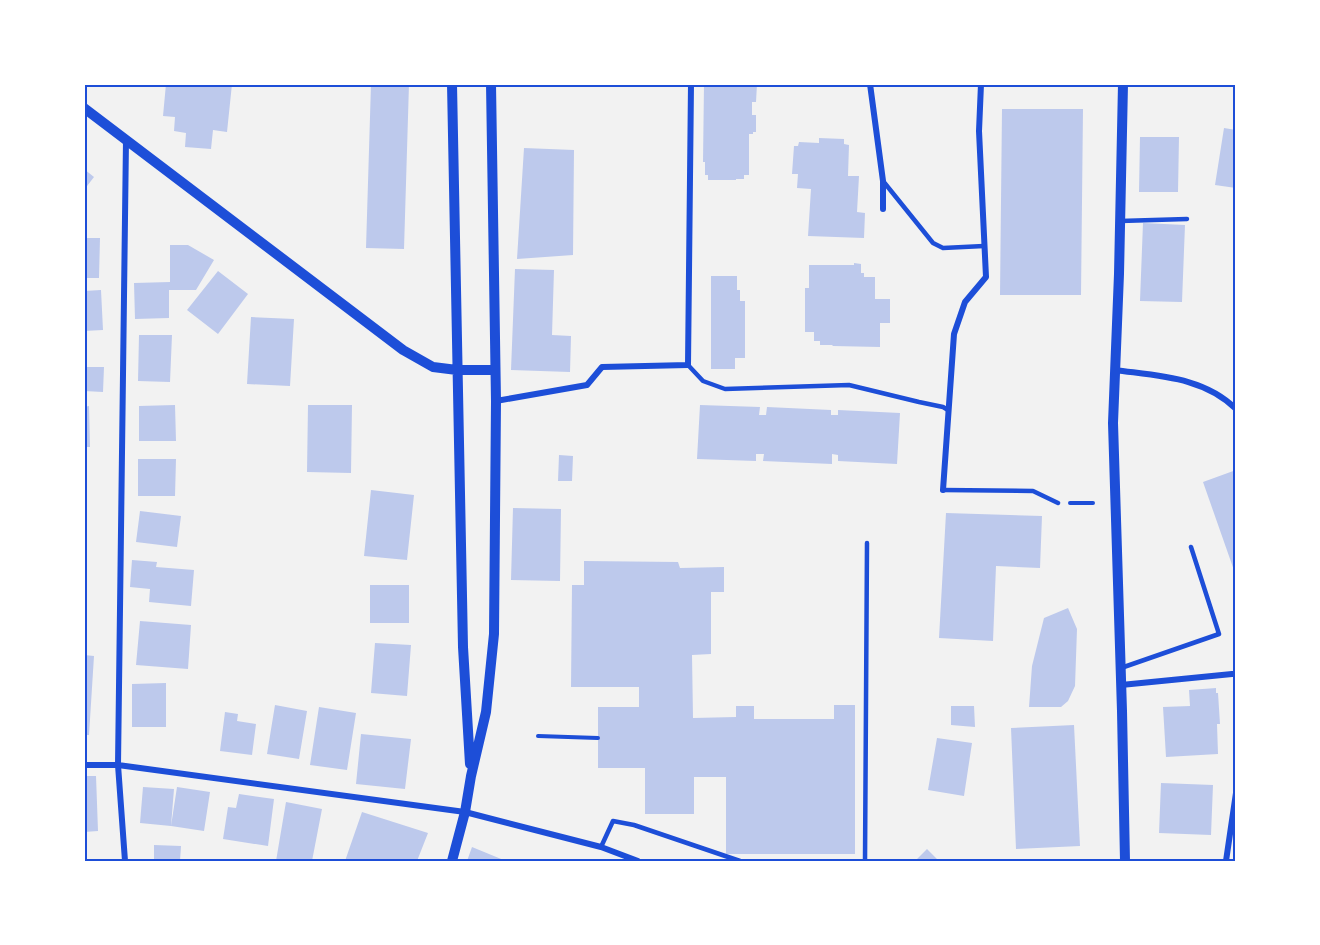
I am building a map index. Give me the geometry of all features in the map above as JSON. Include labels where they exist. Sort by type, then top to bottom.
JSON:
[{"type":"street","points":[[452,84],[463,647],[471,776]]},
{"type":"street","points":[[452,861],[465,812],[486,711],[494,634],[496,401],[491,84]]},
{"type":"street","points":[[496,401],[587,385],[602,366],[688,365],[691,84]]},
{"type":"street","points":[[870,84],[883,181],[883,209]]},
{"type":"street","points":[[943,490],[954,334],[965,302],[986,277],[979,131],[981,84]]},
{"type":"street","points":[[1123,84],[1113,423],[1125,861]]},
{"type":"street","points":[[84,108],[404,350],[433,368],[495,370]]},
{"type":"street","points":[[124,861],[118,765],[126,140]]},
{"type":"street","points":[[1115,370],[1195,383],[1221,396],[1236,408]]},
{"type":"street","points":[[1121,685],[1236,675]]},
{"type":"street","points":[[84,765],[118,765],[465,812],[601,847],[638,861]]},
{"type":"street","points":[[1226,861],[1236,793]]},
{"type":"lane","points":[[883,181],[933,243],[954,249],[984,246]]},
{"type":"lane","points":[[1120,221],[1187,219]]},
{"type":"lane","points":[[688,365],[703,381],[725,389],[849,385],[948,410]]},
{"type":"lane","points":[[943,490],[1033,491],[1058,503]]},
{"type":"lane","points":[[865,861],[867,543]]},
{"type":"lane","points":[[1121,668],[1219,634],[1191,547]]},
{"type":"lane","points":[[601,847],[613,820],[740,861]]},
{"type":"path","points":[[1080,503],[1093,503]]},
{"type":"path","points":[[538,736],[598,738]]},
{"type":"building","points":[[166,84],[232,84],[227,132],[213,130],[211,149],[185,147],[186,133],[174,131],[175,117],[163,116]]},
{"type":"building","points":[[371,84],[409,84],[404,249],[366,248]]},
{"type":"building","points":[[704,84],[757,84],[756,102],[752,102],[752,115],[756,115],[756,132],[749,134],[749,175],[744,175],[744,179],[708,180],[708,175],[705,175],[705,162],[703,162]]},
{"type":"building","points":[[1002,109],[1083,109],[1081,295],[1000,295]]},
{"type":"building","points":[[1224,128],[1236,130],[1236,188],[1215,185]]},
{"type":"building","points":[[1140,137],[1179,137],[1178,192],[1139,192]]},
{"type":"building","points":[[819,138],[844,139],[844,144],[849,145],[848,176],[859,176],[857,212],[865,213],[864,238],[808,236],[811,189],[797,188],[798,174],[792,174],[794,146],[798,146],[799,142],[819,143]]},
{"type":"building","points":[[524,148],[574,150],[573,255],[517,259]]},
{"type":"building","points":[[84,169],[94,177],[84,190]]},
{"type":"building","points":[[1143,223],[1185,225],[1182,302],[1140,301]]},
{"type":"building","points":[[84,238],[100,238],[99,278],[84,278]]},
{"type":"building","points":[[170,245],[188,245],[214,260],[196,290],[169,290],[169,318],[135,319],[134,283],[170,282]]},
{"type":"building","points":[[854,263],[861,264],[861,273],[864,273],[864,277],[875,277],[875,299],[890,299],[890,323],[880,323],[880,347],[820,345],[820,341],[814,341],[814,332],[805,332],[805,288],[809,288],[809,265],[854,265]]},
{"type":"building","points":[[515,269],[554,270],[552,335],[571,336],[570,372],[511,370]]},
{"type":"building","points":[[218,271],[248,294],[218,334],[187,310]]},
{"type":"building","points":[[711,276],[737,276],[740,301],[745,301],[745,358],[735,358],[735,369],[711,369]]},
{"type":"building","points":[[101,290],[103,330],[84,331],[84,291]]},
{"type":"building","points":[[251,317],[294,319],[290,386],[247,384]]},
{"type":"building","points":[[139,335],[172,335],[170,382],[138,381]]},
{"type":"building","points":[[84,367],[104,367],[103,392],[84,391]]},
{"type":"building","points":[[175,405],[176,441],[139,441],[139,406]]},
{"type":"building","points":[[308,405],[352,405],[351,473],[307,472]]},
{"type":"building","points":[[700,405],[760,407],[759,415],[766,415],[767,407],[831,410],[831,415],[838,415],[838,410],[900,413],[897,464],[838,461],[838,455],[832,454],[832,464],[763,461],[764,454],[756,454],[756,461],[697,459]]},
{"type":"building","points":[[89,406],[90,447],[84,447],[84,407]]},
{"type":"building","points":[[559,455],[573,456],[572,481],[558,481]]},
{"type":"building","points":[[138,459],[176,459],[175,496],[138,496]]},
{"type":"building","points":[[1236,470],[1236,576],[1203,482]]},
{"type":"building","points":[[371,490],[414,495],[407,560],[364,556]]},
{"type":"building","points":[[513,508],[561,509],[560,581],[511,580]]},
{"type":"building","points":[[140,511],[181,516],[177,547],[136,542]]},
{"type":"building","points":[[946,513],[1042,516],[1040,568],[996,566],[993,641],[939,638]]},
{"type":"building","points":[[132,560],[157,562],[156,567],[194,570],[191,606],[149,602],[150,589],[130,587]]},
{"type":"building","points":[[584,561],[678,562],[680,568],[724,567],[724,592],[711,592],[711,654],[692,655],[693,718],[736,717],[736,706],[754,706],[754,719],[834,719],[834,705],[855,705],[855,854],[726,854],[726,777],[694,777],[694,814],[645,814],[645,768],[598,768],[598,707],[639,707],[639,687],[571,687],[572,585],[584,585]]},
{"type":"building","points":[[370,585],[409,585],[409,623],[370,623]]},
{"type":"building","points":[[1068,608],[1077,629],[1075,686],[1068,701],[1061,707],[1029,707],[1032,666],[1044,618]]},
{"type":"building","points":[[140,621],[191,625],[188,669],[136,665]]},
{"type":"building","points":[[375,643],[411,645],[407,696],[371,693]]},
{"type":"building","points":[[84,655],[94,656],[89,735],[84,735]]},
{"type":"building","points":[[166,683],[166,727],[132,727],[132,684]]},
{"type":"building","points":[[1216,688],[1220,724],[1217,724],[1218,754],[1166,757],[1163,707],[1190,706],[1189,690]]},
{"type":"building","points":[[275,705],[307,711],[299,759],[267,754]]},
{"type":"building","points":[[951,706],[974,706],[975,727],[951,725]]},
{"type":"building","points":[[319,707],[356,713],[347,770],[310,765]]},
{"type":"building","points":[[225,712],[238,714],[237,721],[256,724],[252,755],[220,751]]},
{"type":"building","points":[[1074,725],[1080,846],[1016,849],[1011,728]]},
{"type":"building","points":[[361,734],[411,739],[405,789],[356,784]]},
{"type":"building","points":[[937,738],[972,743],[964,796],[928,790]]},
{"type":"building","points":[[84,776],[96,776],[98,831],[84,832]]},
{"type":"building","points":[[1161,783],[1213,785],[1211,835],[1159,833]]},
{"type":"building","points":[[143,787],[174,789],[171,826],[140,823]]},
{"type":"building","points":[[177,787],[210,792],[204,831],[171,826]]},
{"type":"building","points":[[239,794],[274,799],[268,846],[223,839],[228,807],[236,808]]},
{"type":"building","points":[[286,802],[322,809],[312,861],[276,861]]},
{"type":"building","points":[[362,812],[428,833],[417,861],[345,861]]},
{"type":"building","points":[[154,845],[181,846],[180,861],[154,861]]},
{"type":"building","points":[[472,847],[506,861],[467,861]]},
{"type":"building","points":[[927,849],[939,861],[915,861]]}]
